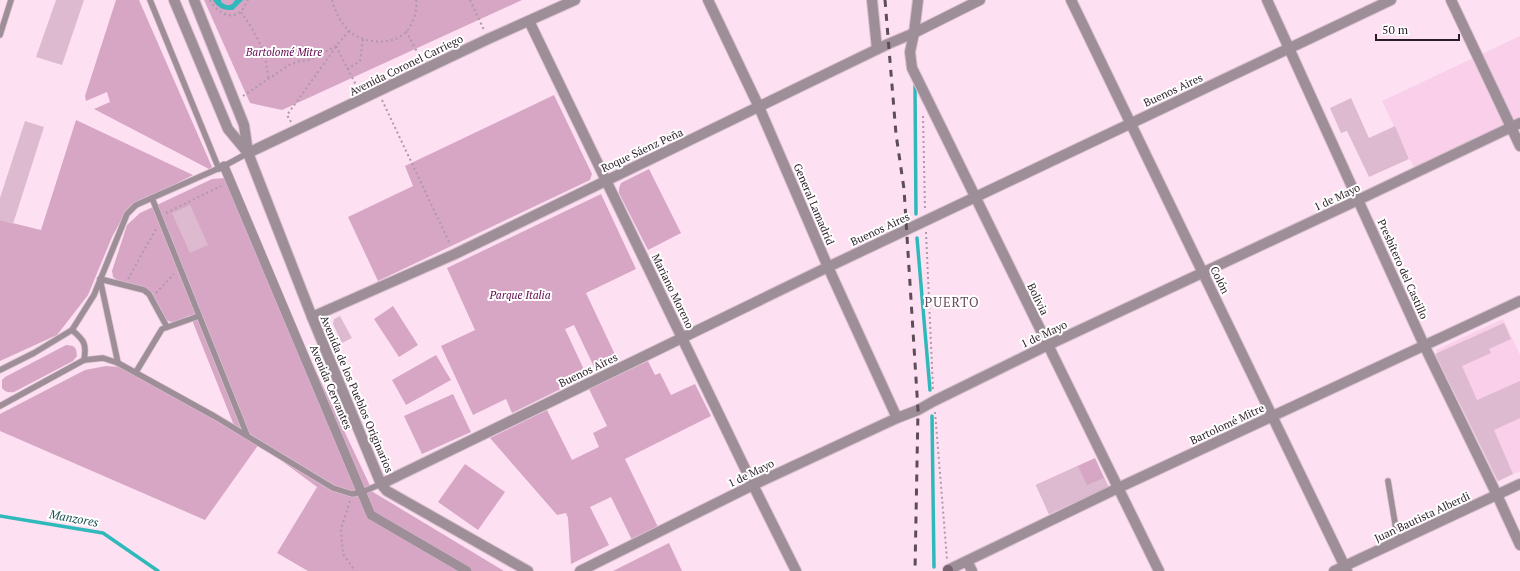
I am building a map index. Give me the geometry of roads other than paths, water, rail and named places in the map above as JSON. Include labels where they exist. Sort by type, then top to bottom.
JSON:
[{"type":"street","name":"Avenida de los Pueblos Originarios","points":[[174,0],[228,129],[248,153]]},
{"type":"street","name":"Avenida de los Pueblos Originarios","points":[[194,0],[244,125],[248,153],[312,317],[381,484],[387,491],[528,571]]},
{"type":"street","name":"Avenida Coronel Carriego","points":[[248,153],[488,39],[575,0]]},
{"type":"street","name":"General Lamadrid","points":[[708,0],[759,107],[828,267],[897,418]]},
{"type":"street","points":[[872,0],[877,49]]},
{"type":"street","name":"Bolivia","points":[[918,0],[910,52],[912,68],[1159,571]]},
{"type":"street","name":"Roque Sáenz Peña","points":[[312,317],[455,254],[605,180],[980,0]]},
{"type":"street","name":"Colón","points":[[1071,0],[1346,568]]},
{"type":"street","name":"Presbítero del Castillo","points":[[1267,0],[1424,345],[1520,545]]},
{"type":"street","name":"Buenos Aires","points":[[381,484],[828,267],[1391,0]]},
{"type":"street","points":[[1451,0],[1516,125],[1520,146]]},
{"type":"street","name":"Mariano Moreno","points":[[529,21],[796,571]]},
{"type":"street","name":"1 de Mayo","points":[[580,571],[753,485],[897,418],[918,410],[1048,345],[1516,125]]},
{"type":"street","name":"Avenida Cervantes","points":[[222,168],[371,515],[466,571]]},
{"type":"street","name":"Bartolomé Mitre","points":[[947,571],[1118,488],[1520,301]]},
{"type":"street","name":"Juan Bautista Alberdi","points":[[1334,571],[1346,568],[1398,541],[1520,484]]},
{"type":"street","points":[[967,561],[972,571]]},
{"type":"lane","points":[[0,35],[11,0]]},
{"type":"lane","points":[[150,0],[222,168]]},
{"type":"lane","points":[[0,370],[34,353],[72,330],[94,295],[127,214],[136,205],[222,168],[248,153]]},
{"type":"lane","points":[[152,198],[247,435]]},
{"type":"lane","points":[[100,279],[144,290],[151,298],[167,327]]},
{"type":"lane","points":[[100,279],[118,362]]},
{"type":"lane","points":[[136,372],[162,329],[199,316]]},
{"type":"lane","points":[[72,330],[81,338],[86,349],[84,360]]},
{"type":"lane","points":[[0,405],[84,360],[103,358],[118,362],[136,372],[247,435],[333,488],[352,494],[362,492],[381,484]]},
{"type":"lane","points":[[1388,481],[1398,541]]},
{"type":"water","points":[[213,0],[221,0],[221,2],[229,5],[235,0],[243,0],[233,10],[227,10],[217,5]]},
{"type":"waterway","points":[[915,86],[916,214]]},
{"type":"waterway","points":[[917,238],[930,390]]},
{"type":"waterway","points":[[932,416],[934,567]]},
{"type":"waterway","name":"Manzores","points":[[0,516],[103,533],[158,571]]},
{"type":"railway","points":[[885,0],[896,134],[904,189],[918,410],[915,571]]},
{"type":"district","name":"PUERTO","points":[[952,302]]},
{"type":"park label","name":"Parque Italia","points":[[520,295]]}]
